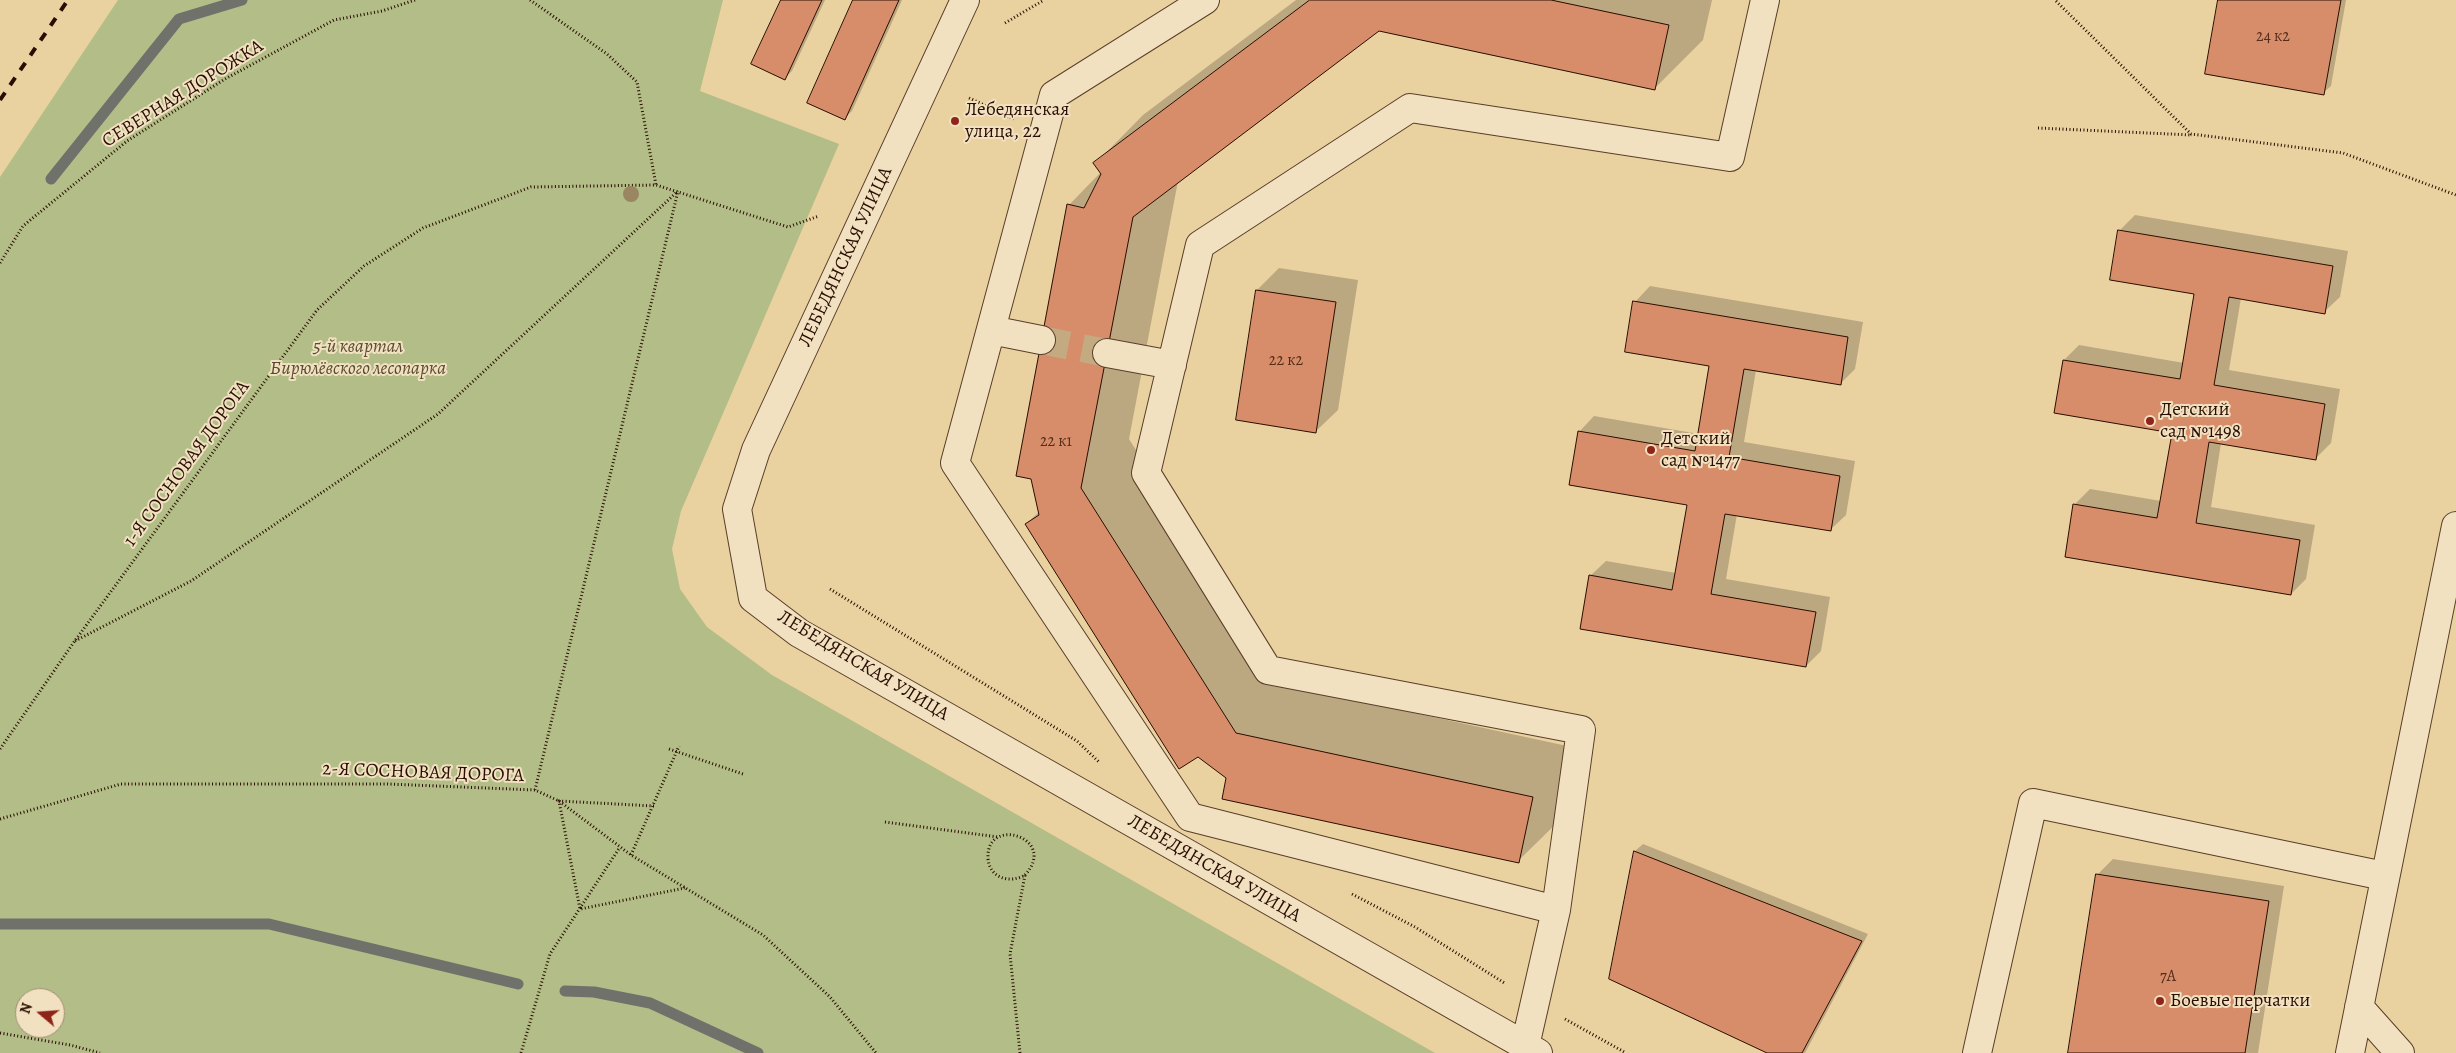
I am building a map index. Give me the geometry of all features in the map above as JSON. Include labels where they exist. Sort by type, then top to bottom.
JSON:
[{"type":"street","name":"ЛЕБЕДЯНСКАЯ УЛИЦА","points":[[965,0],[756,450],[737,509],[753,598],[799,632],[1532,1050]]},
{"type":"street","points":[[1205,0],[1054,95],[955,464],[1190,817],[1556,910]]},
{"type":"street","points":[[1532,1050],[1556,910],[1581,730],[1268,670],[1146,473],[1200,245],[1410,108],[1730,157],[1765,0]]},
{"type":"street","points":[[991,330],[1042,340]]},
{"type":"street","points":[[1107,353],[1172,365]]},
{"type":"street","points":[[2350,1053],[2384,876],[2448,609],[2456,526]]},
{"type":"street","points":[[1977,1053],[2033,803],[2384,876]]},
{"type":"street","points":[[2360,1007],[2400,1053]]},
{"type":"path","name":"СЕВЕРНАЯ ДОРОЖКА","points":[[0,263],[23,226],[127,141],[217,84],[334,20],[382,11],[415,0]]},
{"type":"path","points":[[530,0],[607,54],[637,82],[656,186]]},
{"type":"path","points":[[1005,23],[1044,0]]},
{"type":"path","points":[[2056,1],[2191,134],[2343,153],[2456,195]]},
{"type":"path","points":[[969,98],[1044,132]]},
{"type":"path","points":[[2038,128],[2202,135]]},
{"type":"path","name":"1-Я СОСНОВАЯ ДОРОГА","points":[[0,748],[74,642],[317,310],[364,266],[423,228],[531,187],[656,186],[678,191],[788,227],[819,216]]},
{"type":"path","points":[[74,642],[191,581],[438,414],[678,191]]},
{"type":"path","points":[[535,790],[678,191]]},
{"type":"path","points":[[631,855],[679,746]]},
{"type":"path","points":[[669,750],[743,774]]},
{"type":"path","name":"2-Я СОСНОВАЯ ДОРОГА","points":[[0,819],[121,784],[388,784],[535,790],[559,801],[631,855],[762,935],[830,997],[876,1053]]},
{"type":"path","points":[[580,910],[559,801],[654,806]]},
{"type":"path","points":[[885,822],[998,837]]},
{"type":"path","points":[[1020,1053],[1010,954],[1025,875],[1033,862],[1031,847],[1021,836],[1005,834],[998,837],[988,849],[988,864],[991,870],[997,876],[1011,880],[1025,875]]},
{"type":"path","points":[[521,1053],[550,954],[620,847]]},
{"type":"path","points":[[580,910],[686,888]]},
{"type":"path","points":[[0,1033],[70,1045],[100,1053]]},
{"type":"green space","name":"5-й квартал Бирюлёвского лесопарка","points":[[118,0],[723,0],[700,91],[839,144],[681,511],[672,549],[680,589],[707,627],[772,675],[1435,1053],[0,1053],[0,177]]},
{"type":"building","points":[[781,0],[822,0],[785,80],[751,64]]},
{"type":"building","points":[[853,0],[899,0],[845,120],[807,103]]},
{"type":"building","points":[[1310,0],[1551,0],[1669,25],[1655,90],[1379,31],[1133,217],[1081,488],[1236,733],[1533,797],[1519,863],[1222,799],[1226,778],[1198,757],[1179,769],[1025,524],[1039,515],[1031,479],[1016,476],[1067,204],[1084,208],[1101,174],[1093,163]]},
{"type":"building","points":[[2218,0],[2341,0],[2324,95],[2205,74]]},
{"type":"building","points":[[2118,230],[2333,266],[2325,314],[2229,297],[2214,385],[2325,404],[2316,460],[2209,442],[2196,523],[2300,540],[2291,595],[2065,557],[2073,504],[2157,518],[2172,433],[2054,413],[2063,360],[2180,379],[2194,294],[2110,280]]},
{"type":"building","points":[[1256,290],[1336,302],[1316,433],[1236,420]]},
{"type":"building","points":[[1633,301],[1848,337],[1841,385],[1744,369],[1729,457],[1840,476],[1831,531],[1725,514],[1711,594],[1816,612],[1806,667],[1580,629],[1589,575],[1672,590],[1687,505],[1569,485],[1578,431],[1695,451],[1709,366],[1625,352]]},
{"type":"building","points":[[1634,851],[1862,941],[1802,1053],[1767,1053],[1609,979]]},
{"type":"building","points":[[2096,874],[2269,901],[2245,1053],[2068,1053]]},
{"type":"waterway","points":[[51,179],[179,19],[242,0]]},
{"type":"waterway","points":[[0,924],[269,924],[518,984]]},
{"type":"waterway","points":[[565,991],[594,992],[650,1003],[758,1053]]},
{"type":"tunnel","points":[[1041,340],[1107,353]]},
{"type":"railway","points":[[0,100],[68,0]]},
{"type":"place","name":"Лебедянская улица, 22","points":[[955,121]]},
{"type":"place","name":"Детский сад №1498","points":[[2150,421]]},
{"type":"place","name":"Детский сад №1477","points":[[1651,450]]},
{"type":"place","name":"Боевые перчатки","points":[[2160,1001]]}]
